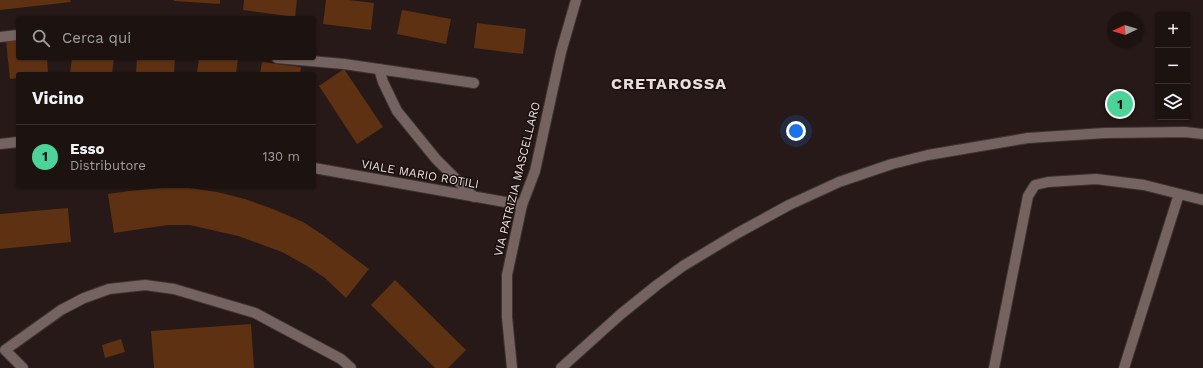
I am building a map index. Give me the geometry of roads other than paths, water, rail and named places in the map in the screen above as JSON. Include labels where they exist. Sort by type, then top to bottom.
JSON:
[{"type":"street","name":"VIA PATRIZIA MASCELLARO","points":[[512,368],[507,317],[507,275],[522,206],[535,171],[561,52],[576,0]]},
{"type":"street","points":[[0,37],[16,35]]},
{"type":"street","points":[[299,60],[344,64],[474,83]]},
{"type":"street","points":[[379,69],[383,82],[398,111],[436,159],[474,197]]},
{"type":"street","points":[[561,368],[621,314],[683,266],[789,205],[839,182],[892,164],[928,155],[1028,138],[1105,132],[1185,132],[1203,134]]},
{"type":"street","points":[[0,144],[16,142]]},
{"type":"street","name":"VIALE MARIO ROTILI","points":[[316,168],[522,206]]},
{"type":"street","points":[[994,368],[1028,196],[1036,186],[1048,182],[1096,179],[1144,185],[1203,200]]},
{"type":"street","points":[[1124,368],[1179,194]]},
{"type":"street","points":[[23,368],[2,352],[60,310],[84,298],[109,289],[145,285],[174,289],[255,313],[341,358],[351,368]]},
{"type":"place","name":"Esso","points":[[1120,104]]},
{"type":"district","name":"CRETAROSSA","points":[[669,83]]}]
